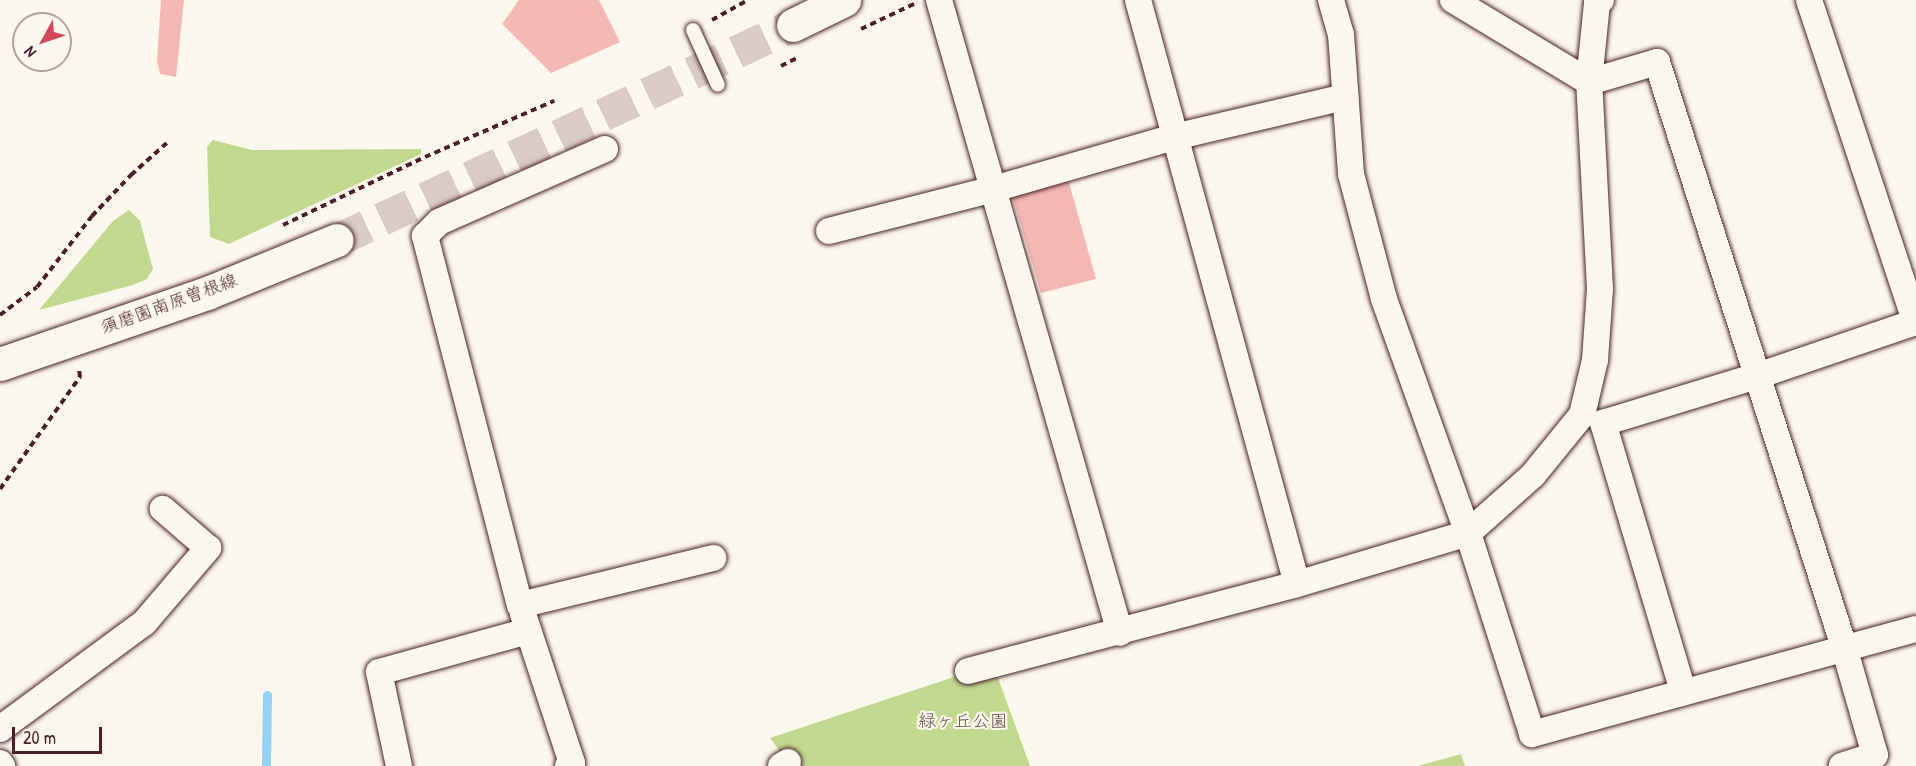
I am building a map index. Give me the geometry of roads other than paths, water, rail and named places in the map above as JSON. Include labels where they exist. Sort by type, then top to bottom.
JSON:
[{"type":"main road","points":[[793,25],[844,0]]},
{"type":"main road","name":"須磨園南原曽根線","points":[[0,364],[207,293],[337,240]]},
{"type":"street","points":[[939,0],[1120,633]]},
{"type":"street","points":[[1137,0],[1297,584]]},
{"type":"street","points":[[1331,0],[1341,34],[1351,174],[1384,299],[1468,533],[1532,734],[1916,629]]},
{"type":"street","points":[[1453,0],[1589,82],[1657,62],[1844,647],[1875,755],[1842,766]]},
{"type":"street","points":[[968,671],[1120,633],[1468,533],[1533,475],[1582,415],[1595,360],[1600,289],[1589,82],[1597,3],[1600,0]]},
{"type":"street","points":[[1683,692],[1602,423],[1757,376],[1916,323],[1809,0]]},
{"type":"street","points":[[829,231],[994,189],[1174,138],[1345,97]]},
{"type":"street","points":[[568,766],[572,763],[520,605],[425,236],[440,222],[605,149]]},
{"type":"street","points":[[0,729],[144,623],[207,548],[163,509]]},
{"type":"street","points":[[520,605],[713,558]]},
{"type":"street","points":[[399,766],[379,672],[528,631]]},
{"type":"lane","points":[[693,30],[718,85]]},
{"type":"waterway","points":[[266,766],[267,695]]},
{"type":"tunnel","points":[[337,240],[793,25]]},
{"type":"park label","name":"緑ヶ丘公園","points":[[963,721]]}]
